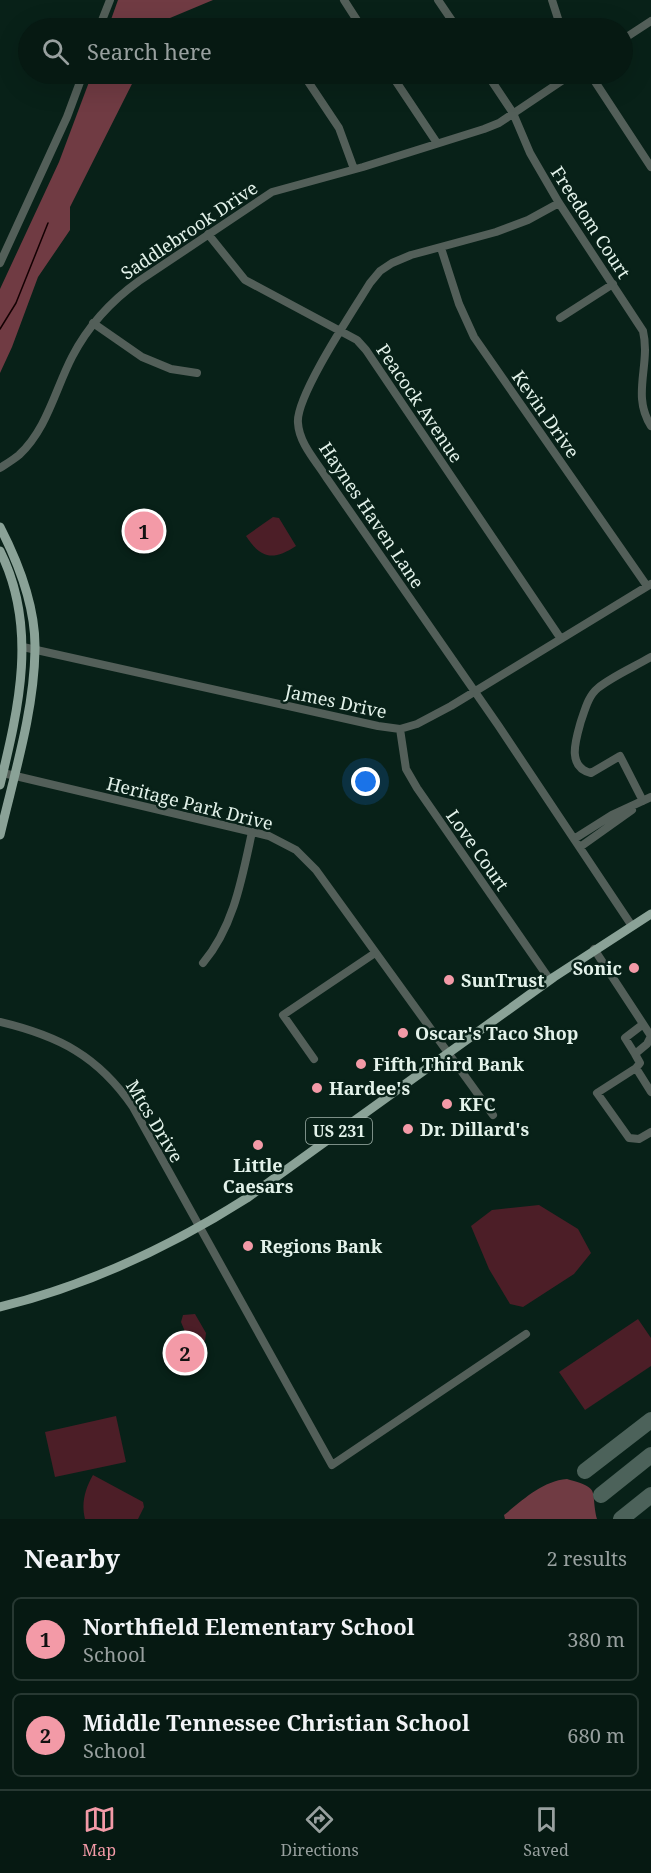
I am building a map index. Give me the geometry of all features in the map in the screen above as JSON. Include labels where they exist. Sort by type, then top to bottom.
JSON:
[{"type":"main road","points":[[0,527],[16,558],[28,597],[35,648],[29,705],[0,832]]},
{"type":"main road","points":[[0,551],[16,591],[23,647],[22,678],[0,785]]},
{"type":"main road","name":"US 231","points":[[0,1307],[69,1287],[116,1269],[200,1227],[247,1198],[594,949],[651,914]]},
{"type":"street","points":[[103,18],[110,0]]},
{"type":"street","points":[[344,0],[356,18]]},
{"type":"street","points":[[438,0],[450,18]]},
{"type":"street","points":[[552,0],[558,18]]},
{"type":"street","points":[[633,33],[651,21]]},
{"type":"street","points":[[0,263],[67,117],[79,84]]},
{"type":"street","points":[[310,84],[339,128],[354,169]]},
{"type":"street","points":[[398,84],[437,143]]},
{"type":"street","name":"Freedom Court","points":[[494,84],[513,113],[530,153],[559,203],[643,331],[647,342],[642,403],[644,415],[651,426]]},
{"type":"street","name":"Saddlebrook Drive","points":[[0,468],[20,454],[37,432],[72,357],[93,323],[120,295],[208,234],[272,192],[500,123],[557,84]]},
{"type":"street","points":[[597,84],[651,167]]},
{"type":"street","name":"Haynes Haven Lane","points":[[559,203],[528,220],[441,248],[411,255],[380,271],[370,283],[341,331],[303,399],[298,415],[300,433],[326,477],[475,692],[632,926]]},
{"type":"street","name":"Peacock Avenue","points":[[208,234],[245,280],[357,340],[366,350],[561,639]]},
{"type":"street","name":"Kevin Drive","points":[[441,248],[459,304],[474,337],[649,585]]},
{"type":"street","points":[[560,318],[613,285]]},
{"type":"street","points":[[93,323],[142,357],[171,369],[197,373]]},
{"type":"street","name":"James Drive","points":[[23,647],[320,714],[400,729],[430,718],[475,692],[649,585]]},
{"type":"street","points":[[643,801],[620,756],[591,773],[583,771],[578,765],[574,748],[587,703],[597,688],[651,657]]},
{"type":"street","name":"Love Court","points":[[400,729],[406,769],[417,788],[550,980]]},
{"type":"street","name":"Heritage Park Drive","points":[[3,773],[269,836],[296,850],[312,866],[493,1114]]},
{"type":"street","points":[[574,839],[612,815],[651,797]]},
{"type":"street","points":[[580,847],[643,801]]},
{"type":"street","points":[[203,963],[221,939],[231,915],[238,896],[252,832]]},
{"type":"street","points":[[594,949],[651,1036],[647,1044],[635,1054]]},
{"type":"street","points":[[314,1059],[283,1015],[375,953]]},
{"type":"street","name":"Mtcs Drive","points":[[0,1022],[37,1032],[62,1042],[86,1056],[119,1086],[133,1107],[332,1465],[525,1334]]},
{"type":"street","points":[[642,1025],[625,1038],[640,1063],[636,1068],[597,1093],[629,1138],[639,1139],[651,1132]]},
{"type":"street","points":[[636,1068],[651,1092]]},
{"type":"shaded area","points":[[118,0],[213,0],[170,18],[112,18]]},
{"type":"shaded area","points":[[88,84],[132,84],[70,207],[70,230],[38,277],[0,373],[0,289],[59,162]]},
{"type":"shaded area","points":[[273,517],[279,518],[296,546],[281,554],[268,555],[257,549],[246,536]]},
{"type":"shaded area","points":[[539,1205],[578,1229],[591,1253],[574,1274],[523,1307],[510,1304],[489,1269],[471,1226],[492,1210]]},
{"type":"shaded area","points":[[195,1314],[206,1333],[205,1341],[195,1347],[191,1346],[181,1322],[183,1315]]},
{"type":"shaded area","points":[[638,1319],[651,1338],[651,1366],[585,1410],[559,1372]]},
{"type":"shaded area","points":[[116,1416],[126,1462],[55,1477],[45,1432]]},
{"type":"shaded area","points":[[93,1475],[143,1502],[144,1507],[138,1519],[85,1519],[84,1496]]},
{"type":"shaded area","points":[[567,1479],[590,1488],[594,1496],[597,1519],[505,1519],[504,1515],[533,1492],[549,1483]]},
{"type":"waterway","points":[[0,329],[16,303],[48,223]]},
{"type":"taxiway","points":[[585,1471],[651,1420]]},
{"type":"taxiway","points":[[601,1495],[651,1455]]},
{"type":"taxiway","points":[[621,1519],[651,1495]]},
{"type":"place","name":"Northfield Elementary School","points":[[144,531]]},
{"type":"place","name":"Sonic","points":[[634,968]]},
{"type":"place","name":"SunTrust","points":[[449,980]]},
{"type":"place","name":"Oscar's Taco Shop","points":[[403,1033]]},
{"type":"place","name":"Fifth Third Bank","points":[[361,1064]]},
{"type":"place","name":"Hardee's","points":[[317,1088]]},
{"type":"place","name":"KFC","points":[[447,1104]]},
{"type":"place","name":"Dr. Dillard's","points":[[408,1129]]},
{"type":"place","name":"Little Caesars","points":[[258,1145]]},
{"type":"place","name":"Regions Bank","points":[[248,1246]]},
{"type":"place","name":"Middle Tennessee Christian School","points":[[185,1353]]}]
